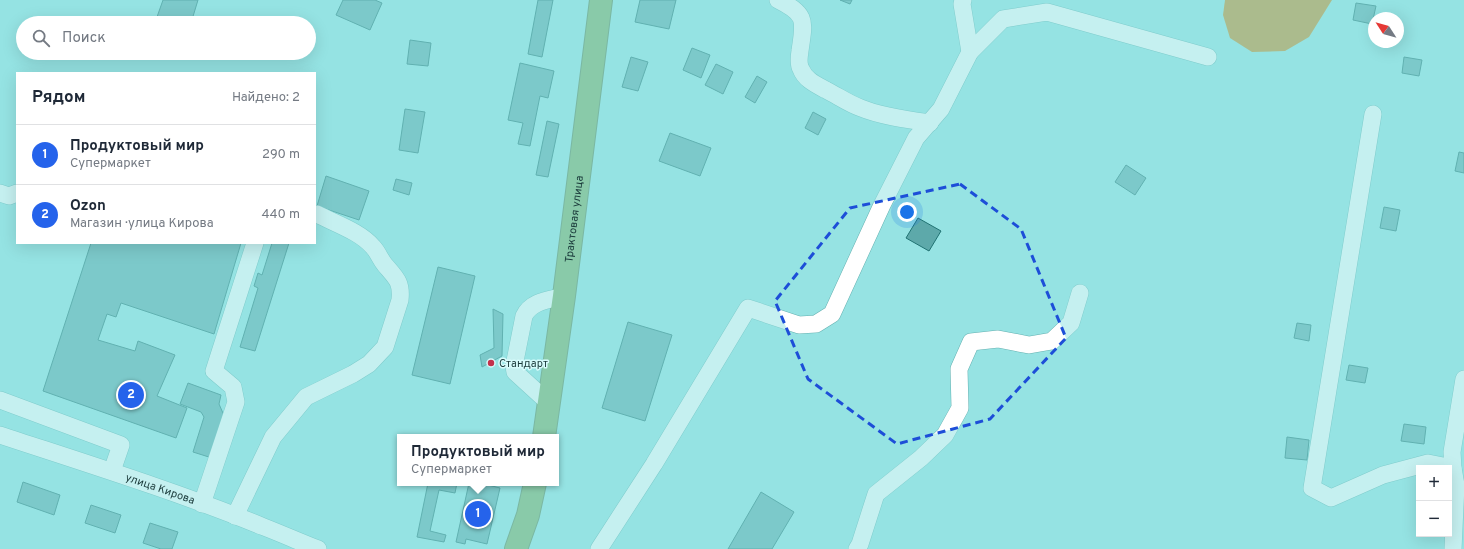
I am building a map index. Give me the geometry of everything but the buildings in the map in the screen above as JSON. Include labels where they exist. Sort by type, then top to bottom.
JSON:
[{"type":"highway","name":"Трактовая улица","points":[[544,434],[564,296],[601,0]]},
{"type":"highway","points":[[516,549],[528,515],[533,486]]},
{"type":"highway","points":[[510,549],[528,515]]},
{"type":"street","points":[[778,0],[797,12],[802,18],[803,27],[799,58],[800,69],[805,76],[862,109],[930,123]]},
{"type":"street","points":[[963,0],[962,4],[970,52]]},
{"type":"street","points":[[599,549],[654,464],[748,308],[799,325],[816,324],[832,314],[882,205],[916,138],[941,108],[970,52],[1002,19],[1047,12],[1208,57]]},
{"type":"street","points":[[1374,114],[1312,488],[1331,498],[1383,475],[1428,463],[1458,477]]},
{"type":"street","points":[[0,193],[9,196],[16,193]]},
{"type":"street","points":[[235,516],[273,437],[306,397],[353,374],[369,364],[385,347],[400,300],[401,292],[399,282],[379,258],[374,247],[361,237],[317,214]]},
{"type":"street","points":[[202,504],[236,402],[233,387],[214,371],[255,244]]},
{"type":"street","points":[[857,549],[860,544],[876,494],[921,458],[945,435],[960,408],[959,369],[972,342],[998,339],[1029,345],[1052,341],[1071,323],[1080,293]]},
{"type":"street","points":[[549,403],[515,372],[514,366],[524,316],[527,310],[538,303],[564,296]]},
{"type":"street","points":[[1454,549],[1458,477],[1452,452],[1464,379]]},
{"type":"street","points":[[0,400],[121,446],[112,471]]},
{"type":"street","name":"улица Кирова","points":[[0,434],[112,471],[235,516],[318,549]]},
{"type":"highlighted area","points":[[960,184],[1021,229],[1066,338],[990,419],[897,444],[808,379],[775,301],[850,208]]},
{"type":"shaded area","points":[[1225,0],[1332,0],[1309,37],[1285,51],[1252,52],[1230,38],[1223,15]]},
{"type":"place","name":"Стандарт","points":[[491,363]]},
{"type":"place","name":"Ozon","points":[[131,395]]},
{"type":"place","name":"Продуктовый мир","points":[[478,514]]}]
